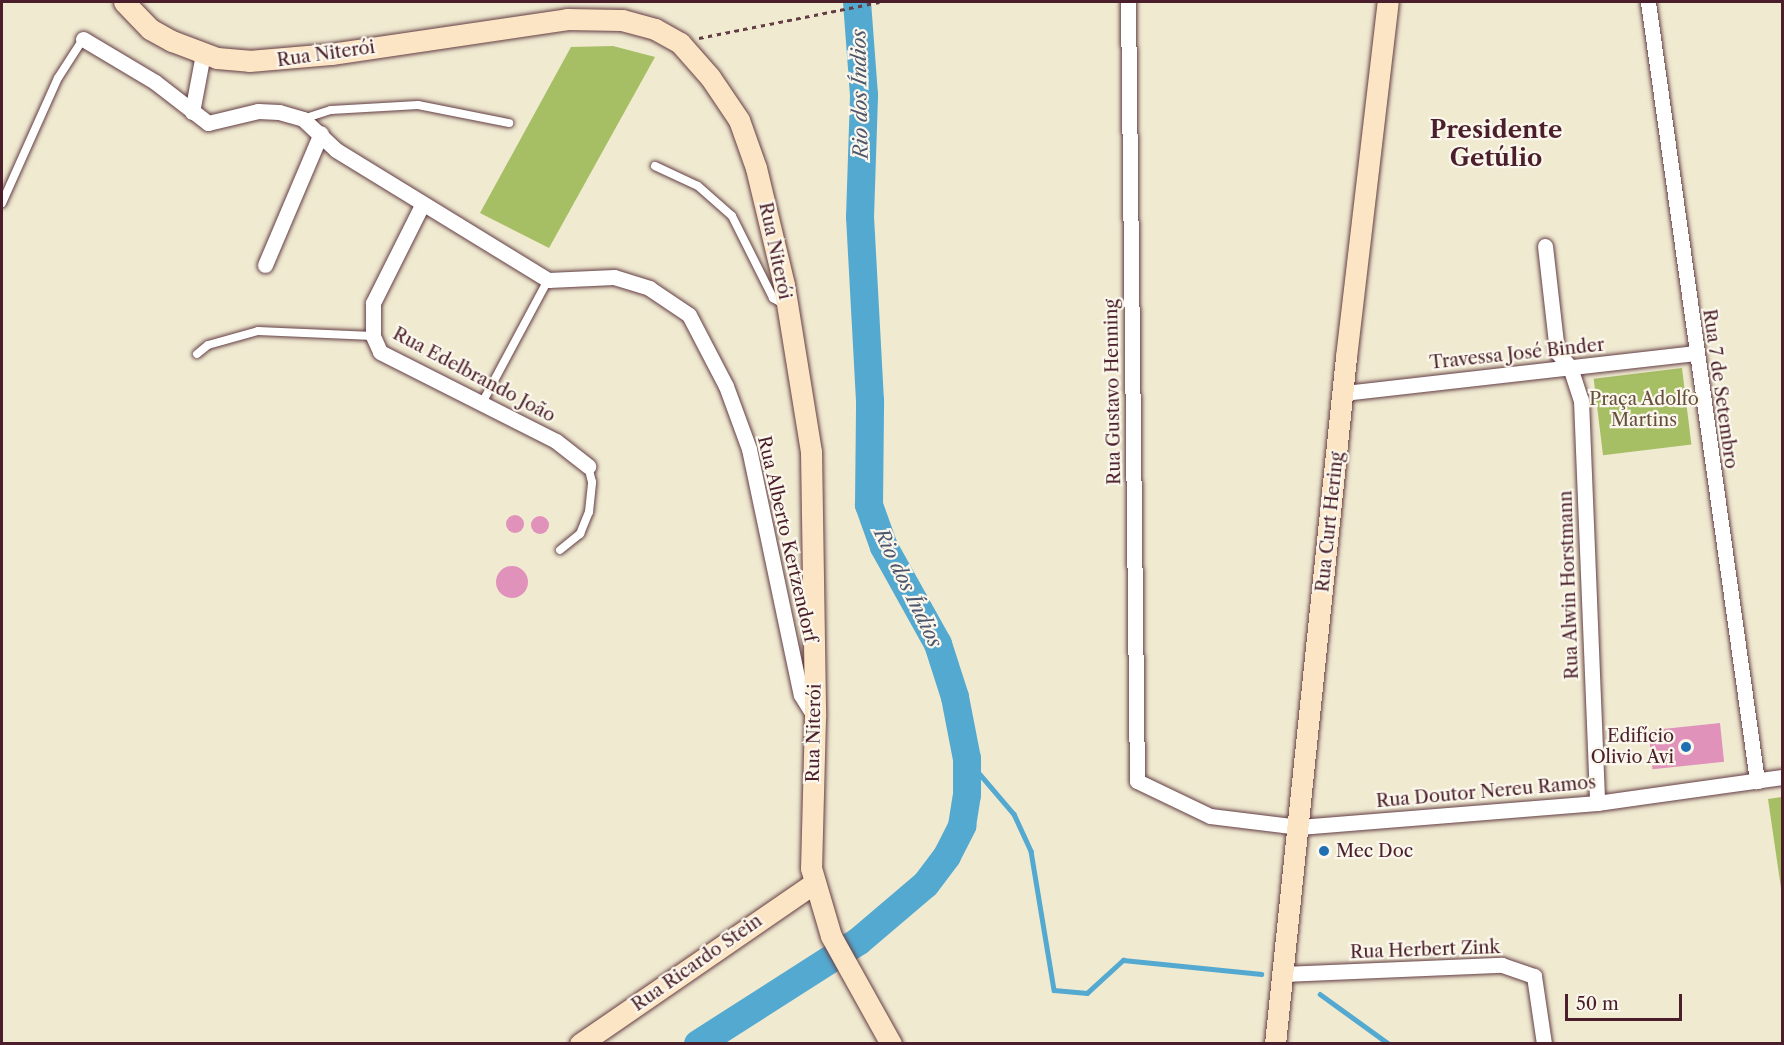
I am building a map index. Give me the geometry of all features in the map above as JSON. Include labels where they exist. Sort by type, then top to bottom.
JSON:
[{"type":"main road","name":"Rua Niterói","points":[[124,2],[150,29],[203,54],[265,62],[567,19],[622,20],[655,29],[680,43],[710,77],[745,136],[765,202],[787,307],[814,485],[815,717],[810,858],[814,883],[831,936],[865,1002],[891,1044]]},
{"type":"main road","name":"Rua Curt Hering","points":[[1275,1044],[1388,2]]},
{"type":"main road","name":"Rua Ricardo Stein","points":[[580,1044],[814,883]]},
{"type":"street","name":"Rua Gustavo Henning","points":[[1128,2],[1137,781]]},
{"type":"street","name":"Rua 7 de Setembro","points":[[1648,2],[1695,353],[1757,781]]},
{"type":"street","points":[[82,39],[155,82],[208,123],[258,111],[279,112],[303,120],[336,150],[422,206],[452,219],[548,280]]},
{"type":"street","points":[[192,112],[203,54]]},
{"type":"street","points":[[265,265],[321,134]]},
{"type":"street","name":"Rua Edelbrando João","points":[[422,206],[373,303],[373,336],[380,352],[556,441],[588,466]]},
{"type":"street","name":"Rua Alwin Horstmann","points":[[1545,246],[1557,352],[1570,367],[1581,400],[1597,803]]},
{"type":"street","name":"Rua Alberto Kertzendorf","points":[[548,280],[614,277],[649,288],[689,315],[726,386],[749,449],[801,695],[815,717]]},
{"type":"street","name":"Travessa José Binder","points":[[1344,393],[1695,353]]},
{"type":"street","name":"Rua Doutor Nereu Ramos","points":[[1137,781],[1210,816],[1299,826],[1597,803],[1782,777]]},
{"type":"street","name":"Rua Herbert Zink","points":[[1283,974],[1502,965],[1534,976],[1544,1044]]},
{"type":"lane","points":[[2,203],[58,78],[82,39]]},
{"type":"lane","points":[[303,120],[352,107],[418,105],[508,123]]},
{"type":"lane","points":[[655,166],[698,186],[732,216],[772,298],[787,307]]},
{"type":"lane","points":[[482,403],[548,280]]},
{"type":"lane","points":[[197,354],[208,345],[258,332],[373,336]]},
{"type":"lane","points":[[560,550],[580,534],[589,512],[592,482],[588,466]]},
{"type":"path","points":[[680,43],[879,2]]},
{"type":"green space","points":[[613,46],[655,57],[549,248],[480,213],[571,47]]},
{"type":"green space","name":"Praça Adolfo Martins","points":[[1682,368],[1691,444],[1603,455],[1594,379]]},
{"type":"green space","points":[[1782,797],[1782,895],[1768,799]]},
{"type":"building","points":[[515,515],[521,518],[524,524],[521,530],[515,533],[509,530],[506,524],[509,518]]},
{"type":"building","points":[[540,516],[546,519],[549,525],[546,531],[540,534],[534,531],[531,525],[534,519]]},
{"type":"building","points":[[512,566],[523,571],[528,582],[523,593],[512,598],[501,593],[496,582],[501,571]]},
{"type":"building","name":"Edifício Olivio Avi","points":[[1720,723],[1724,762],[1652,769],[1648,731]]},
{"type":"waterway","name":"Rio dos Índios","points":[[698,1044],[859,941],[926,884],[947,856],[962,826],[967,795],[967,759],[955,697],[938,644],[884,547],[869,505],[870,401],[860,217],[864,95],[857,2]]},
{"type":"waterway","points":[[967,759],[1014,814],[1031,851],[1054,990],[1087,993],[1123,960],[1261,974]]},
{"type":"waterway","points":[[1320,994],[1389,1044]]},
{"type":"place","name":"Edifício Olivio Avi","points":[[1686,747]]},
{"type":"place","name":"Mec Doc","points":[[1324,851]]},
{"type":"district","name":"Presidente Getúlio","points":[[1496,144]]}]
